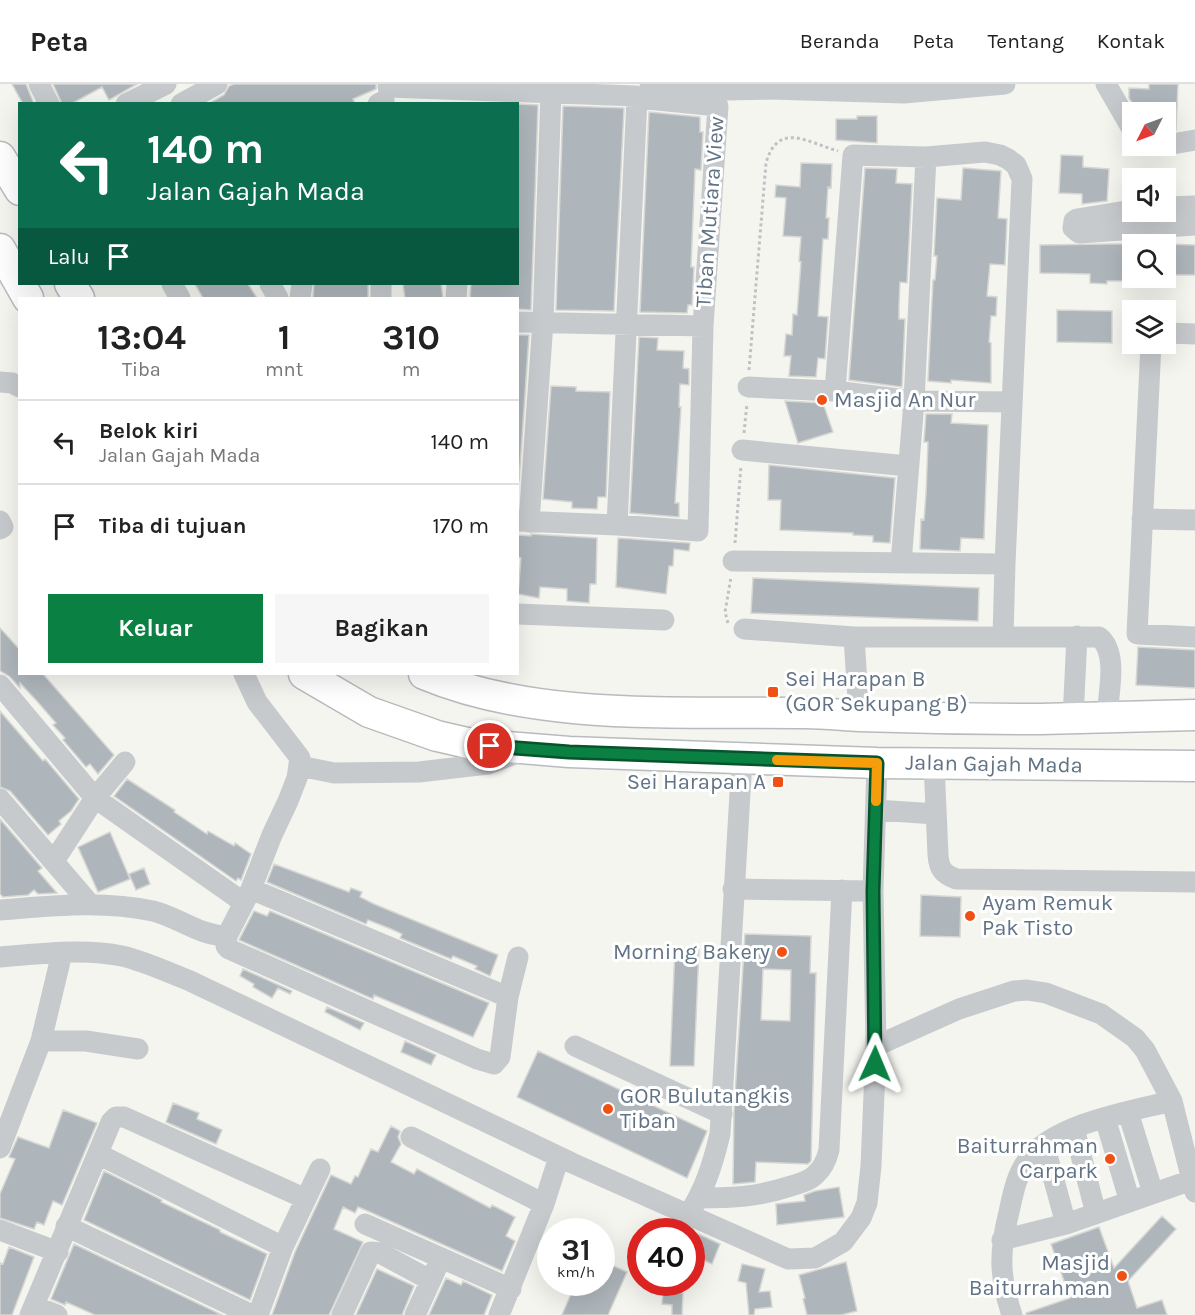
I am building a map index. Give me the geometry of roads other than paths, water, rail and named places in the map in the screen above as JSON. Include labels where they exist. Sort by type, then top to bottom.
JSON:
[{"type":"highway","points":[[7,156],[18,185]]},
{"type":"highway","points":[[0,249],[18,280]]},
{"type":"highway","name":"Jalan Gajah Mada","points":[[306,675],[369,712],[407,727],[472,744],[526,749],[742,759],[877,763],[1195,766]]},
{"type":"highway","name":"Jalan Gajah Mada","points":[[427,675],[468,689],[526,703],[680,712],[1073,718],[1195,715]]},
{"type":"street","points":[[39,84],[48,102]]},
{"type":"street","points":[[130,102],[165,84]]},
{"type":"street","points":[[185,102],[217,84]]},
{"type":"street","points":[[617,525],[625,324],[644,91],[692,86],[727,90],[770,86],[904,89],[1005,84]]},
{"type":"street","points":[[1106,84],[1122,112]]},
{"type":"street","name":"Tiban Mutiara View","points":[[385,96],[469,97],[551,92],[636,96],[644,91],[718,106],[703,326],[698,531],[617,525],[523,522]]},
{"type":"street","points":[[523,522],[543,322],[551,92]]},
{"type":"street","points":[[1176,143],[1195,140]]},
{"type":"street","points":[[835,391],[853,155],[926,157],[985,152],[1000,155],[1017,165],[1022,179],[1003,636]]},
{"type":"street","points":[[901,563],[914,401],[926,157]]},
{"type":"street","points":[[1176,207],[1195,206]]},
{"type":"street","points":[[1122,212],[1077,219],[1074,221],[1073,228],[1079,233],[1195,225]]},
{"type":"street","name":"Tiban Mutiara View","points":[[519,322],[703,326]]},
{"type":"street","points":[[1176,333],[1195,334]]},
{"type":"street","points":[[1150,354],[1137,633],[1195,638]]},
{"type":"street","points":[[0,382],[12,382],[18,386]]},
{"type":"street","points":[[748,387],[835,391],[914,401],[1012,402]]},
{"type":"street","points":[[742,450],[908,466]]},
{"type":"street","points":[[1142,519],[1195,520]]},
{"type":"street","points":[[0,521],[3,527],[0,529]]},
{"type":"street","points":[[733,561],[1005,564]]},
{"type":"street","points":[[519,614],[664,620]]},
{"type":"street","points":[[744,629],[854,637],[1099,637],[1108,648],[1111,657],[1107,717]]},
{"type":"street","points":[[1073,718],[1077,636]]},
{"type":"street","points":[[854,637],[860,716]]},
{"type":"street","points":[[244,675],[257,702],[300,758],[300,766],[288,801],[247,896],[226,936],[226,946],[238,954],[491,1064],[498,1062],[500,1057],[508,997],[518,957]]},
{"type":"street","points":[[0,685],[95,798],[247,896],[508,997]]},
{"type":"street","points":[[300,766],[334,773],[419,772],[488,764],[526,749]]},
{"type":"street","points":[[694,1207],[713,1162],[720,1134],[742,759]]},
{"type":"street","points":[[54,861],[95,798],[124,762]]},
{"type":"street","points":[[0,957],[99,953],[121,956],[188,980],[565,1160],[694,1207],[788,1259],[815,1258],[843,1242],[861,1218],[867,1203],[871,1166],[876,1046],[873,891],[877,763]]},
{"type":"street","points":[[934,763],[939,867],[945,874],[956,879],[1195,882]]},
{"type":"street","points":[[0,799],[90,904]]},
{"type":"street","points":[[876,810],[936,814]]},
{"type":"street","points":[[734,889],[873,891]]},
{"type":"street","points":[[694,1207],[767,1194],[805,1182],[817,1174],[827,1158],[842,890]]},
{"type":"street","points":[[0,909],[90,904],[155,912],[177,919],[210,935],[226,936]]},
{"type":"street","points":[[0,1148],[41,1041],[62,953]]},
{"type":"street","points":[[876,1046],[959,1009],[1014,991],[1027,990],[1046,993],[1101,1014],[1135,1038],[1145,1050],[1172,1101],[1194,1186],[1153,1193],[1066,1224],[1002,1240]]},
{"type":"street","points":[[41,1041],[86,1041],[138,1049]]},
{"type":"street","points":[[575,1047],[722,1114]]},
{"type":"street","points":[[1012,1315],[1001,1266],[1002,1240],[1017,1178],[1027,1161],[1044,1144],[1066,1130],[1172,1101]]},
{"type":"street","points":[[1128,1112],[1153,1193]]},
{"type":"street","points":[[57,1315],[32,1310],[111,1122],[116,1117],[124,1117],[306,1200]]},
{"type":"street","points":[[1105,1119],[1130,1202]]},
{"type":"street","points":[[1074,1128],[1095,1214]]},
{"type":"street","points":[[411,1137],[544,1204]]},
{"type":"street","points":[[1044,1144],[1066,1224]]},
{"type":"street","points":[[98,1154],[283,1247]]},
{"type":"street","points":[[499,1315],[544,1204],[565,1160]]},
{"type":"street","points":[[515,1315],[565,1160]]},
{"type":"street","points":[[258,1315],[283,1247],[321,1169]]},
{"type":"street","points":[[365,1224],[511,1289]]},
{"type":"street","points":[[66,1226],[252,1315]]},
{"type":"street","points":[[0,1230],[57,1252]]},
{"type":"street","points":[[342,1315],[371,1252],[380,1252],[430,1280]]},
{"type":"street","points":[[415,1315],[441,1257]]},
{"type":"place","name":"Masjid An Nur","points":[[822,400]]},
{"type":"place","name":"Sei Harapan B (GOR Sekupang B)","points":[[773,692]]},
{"type":"place","name":"Sei Harapan A","points":[[778,782]]},
{"type":"place","name":"Ayam Remuk Pak Tisto","points":[[970,916]]},
{"type":"place","name":"Morning Bakery","points":[[782,952]]},
{"type":"place","name":"GOR Bulutangkis Tiban","points":[[608,1109]]},
{"type":"place","name":"Baiturrahman Carpark","points":[[1110,1159]]},
{"type":"place","name":"Masjid Baiturrahman","points":[[1122,1276]]}]
